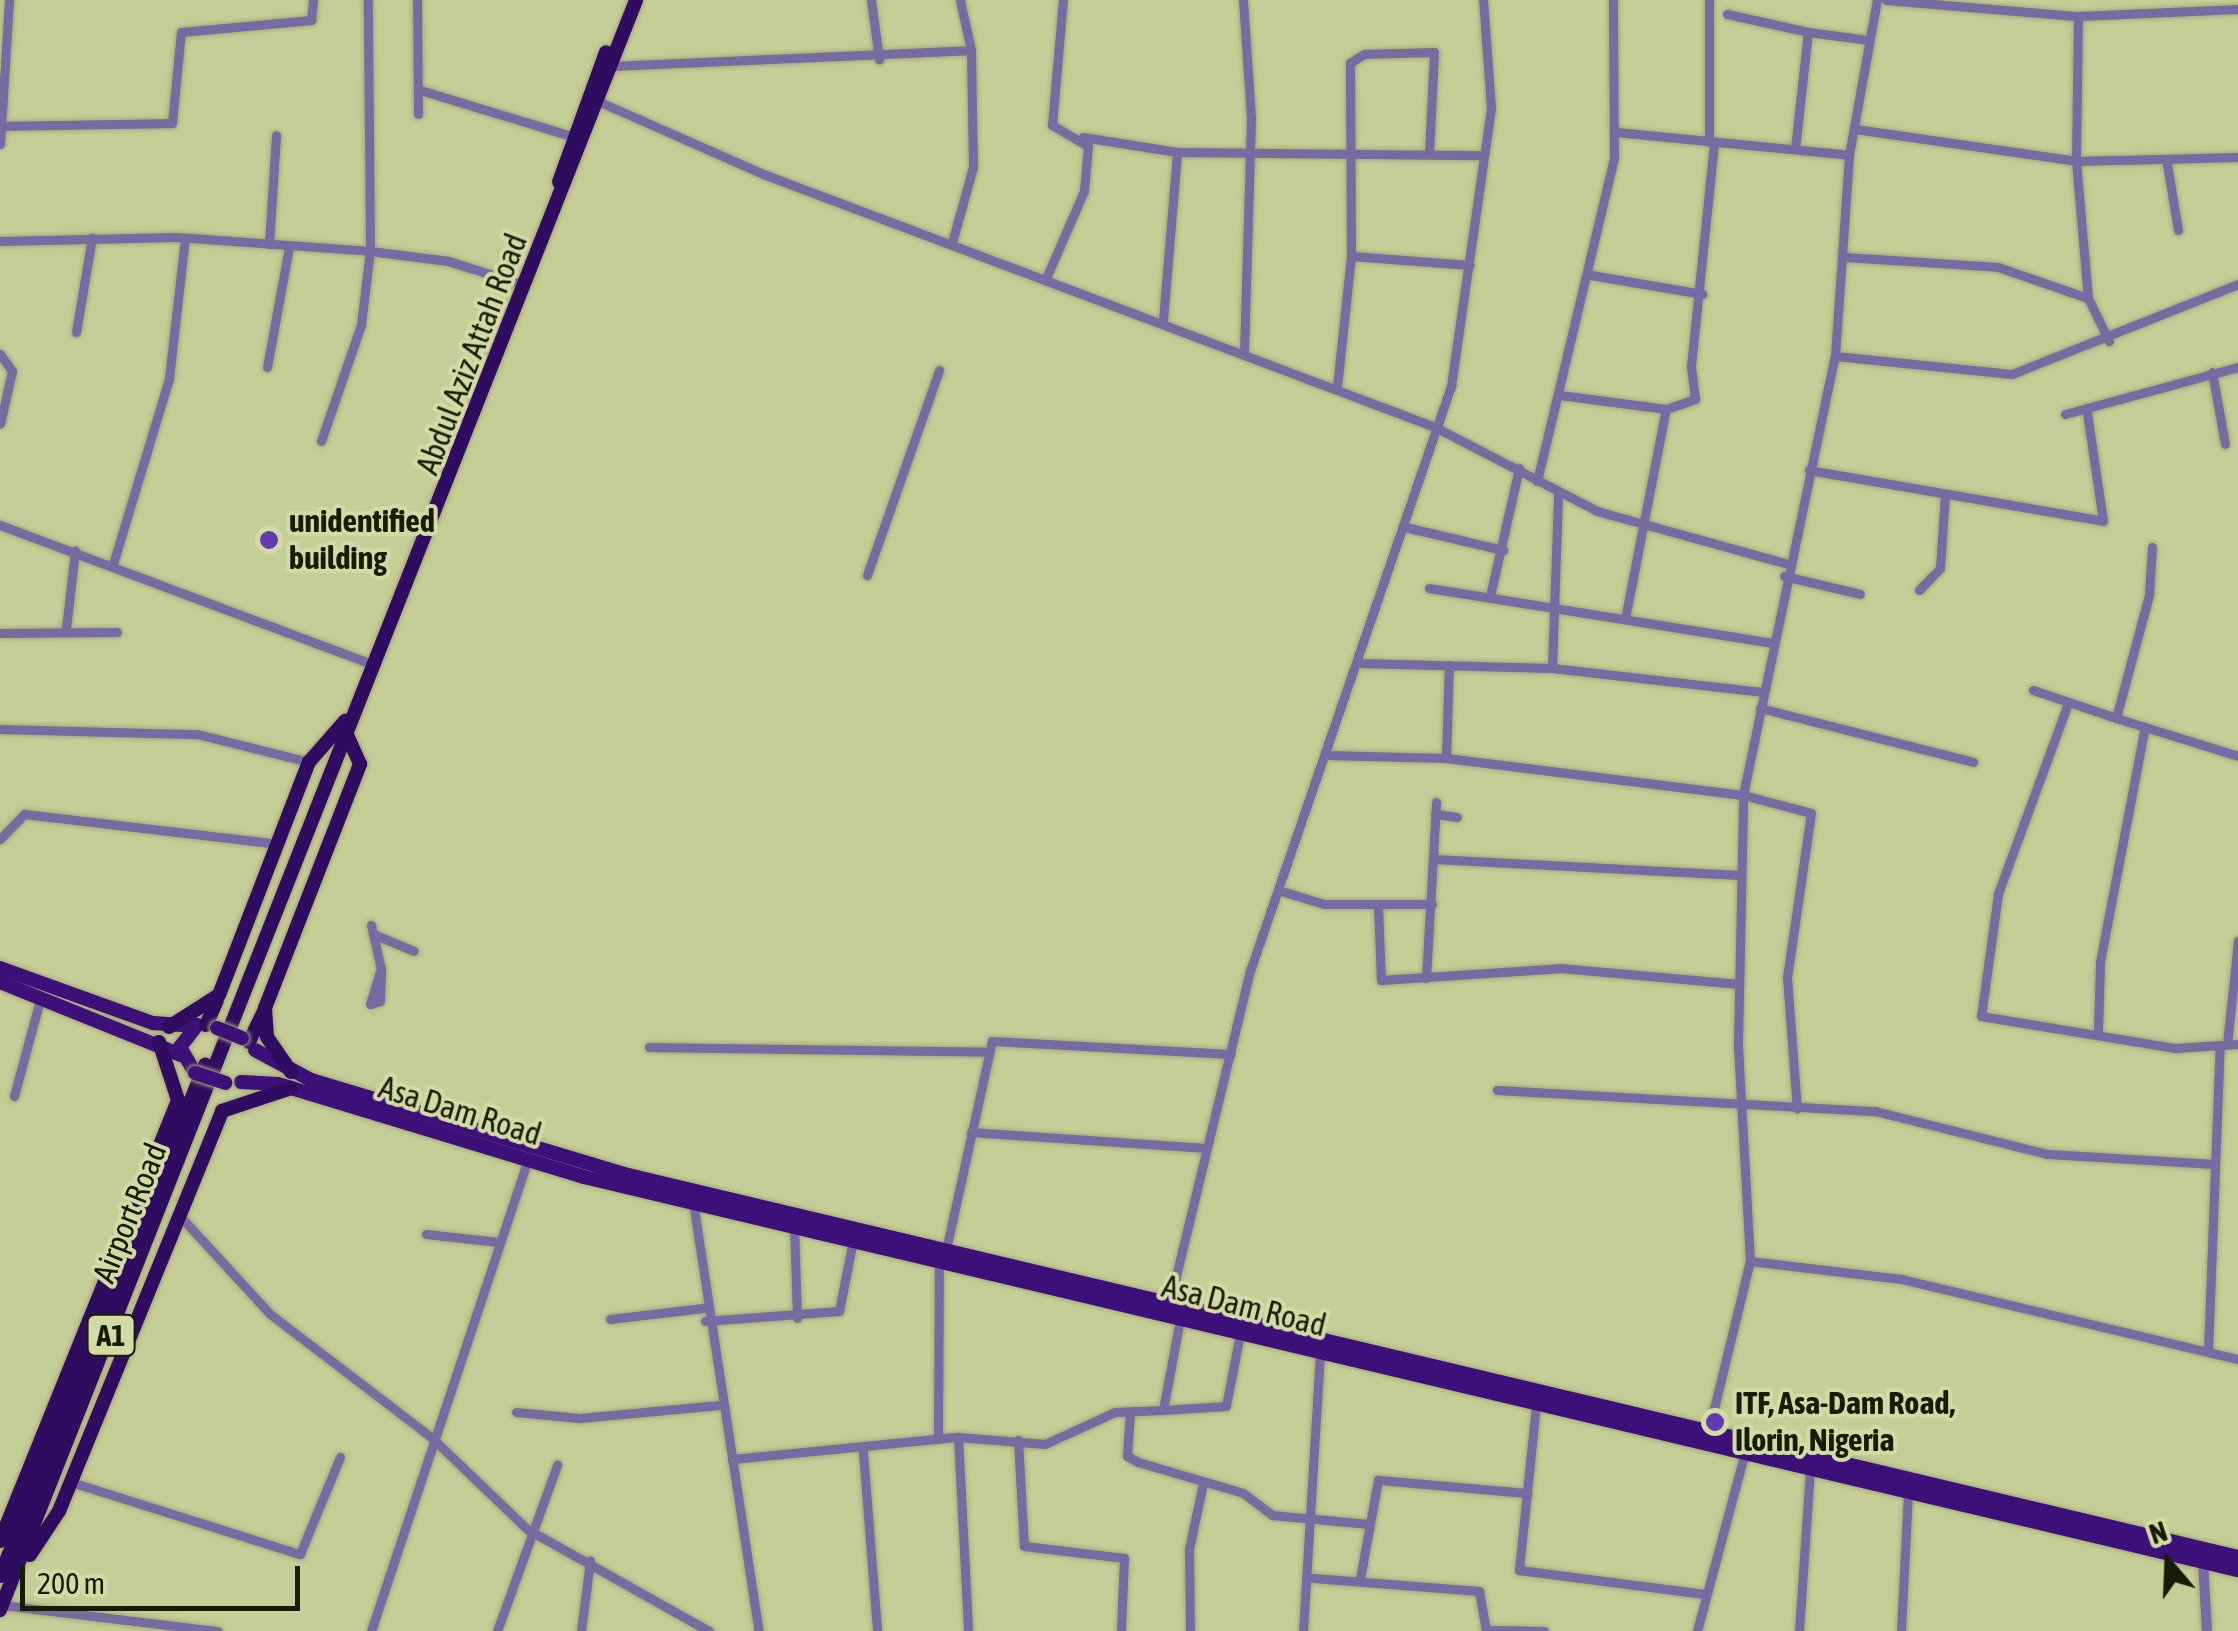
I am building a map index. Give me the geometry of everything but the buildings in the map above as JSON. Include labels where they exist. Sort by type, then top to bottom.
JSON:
[{"type":"highway","name":"Abdul Aziz Attah Road","points":[[213,1052],[600,102],[606,66],[626,0]]},
{"type":"highway","name":"Abdul Aziz Attah Road","points":[[346,728],[522,284],[575,137],[636,0]]},
{"type":"highway","points":[[205,1026],[309,762],[346,728],[360,764],[249,1043]]},
{"type":"highway","points":[[168,1027],[219,995]]},
{"type":"highway","points":[[265,1008],[267,1037],[291,1072]]},
{"type":"highway","points":[[159,1042],[180,1091]]},
{"type":"highway","name":"Airport Road","points":[[1,1608],[4,1583],[206,1099],[213,1052]]},
{"type":"highway","points":[[0,1541],[188,1066]]},
{"type":"highway","points":[[4,1583],[70,1482],[232,1083]]},
{"type":"highway","points":[[222,1111],[290,1088]]},
{"type":"main road","points":[[0,968],[168,1027],[205,1026],[188,1066]]},
{"type":"main road","name":"Asa Dam Road","points":[[0,982],[159,1042],[188,1066],[232,1083],[290,1088],[528,1161],[794,1226],[878,1239]]},
{"type":"main road","name":"Asa Dam Road","points":[[205,1026],[249,1043],[291,1072],[563,1158],[1180,1319],[1536,1405],[1710,1429],[2238,1557]]},
{"type":"main road","points":[[232,1083],[249,1043]]},
{"type":"main road","name":"Asa Dam Road","points":[[942,1256],[1170,1302],[1623,1417],[1744,1454],[2238,1570]]},
{"type":"street","points":[[0,144],[10,0]]},
{"type":"street","points":[[1,126],[172,123],[182,32],[311,20],[313,0]]},
{"type":"street","points":[[321,441],[361,324],[370,252],[368,0]]},
{"type":"street","points":[[417,0],[418,114]]},
{"type":"street","points":[[871,0],[879,59]]},
{"type":"street","points":[[953,239],[973,167],[971,50],[960,0]]},
{"type":"street","points":[[1063,0],[1052,125],[1083,138],[1177,152],[1482,154]]},
{"type":"street","points":[[1243,0],[1250,152],[1244,350]]},
{"type":"street","points":[[1170,1302],[1205,1148],[1278,890],[1406,527],[1466,321],[1492,83],[1484,0]]},
{"type":"street","points":[[1537,481],[1591,275],[1616,132],[1613,0]]},
{"type":"street","points":[[1560,395],[1666,410],[1696,399],[1690,366],[1702,294],[1712,142],[1709,0]]},
{"type":"street","points":[[1710,1429],[1750,1262],[1739,984],[1742,794],[1785,563],[1836,356],[1849,155],[1877,0]]},
{"type":"street","points":[[1886,0],[2078,16],[2238,9]]},
{"type":"street","points":[[2100,0],[2103,14]]},
{"type":"street","points":[[1727,14],[1808,32],[1869,40]]},
{"type":"street","points":[[2078,16],[2076,161],[2088,298],[2109,341]]},
{"type":"street","points":[[1795,150],[1808,32]]},
{"type":"street","points":[[1336,387],[1351,256],[1344,152],[1350,63],[1428,48],[1436,60],[1429,153]]},
{"type":"street","points":[[606,66],[879,59],[971,50]]},
{"type":"street","points":[[420,90],[575,137]]},
{"type":"street","points":[[600,102],[764,174],[953,239],[1336,387],[1519,468],[1558,495],[1640,528],[1785,563]]},
{"type":"street","points":[[1855,129],[2076,161],[2167,164],[2238,157]]},
{"type":"street","points":[[1616,132],[1849,155]]},
{"type":"street","points":[[269,244],[276,134]]},
{"type":"street","points":[[1048,276],[1084,191],[1083,138]]},
{"type":"street","points":[[1163,320],[1177,152]]},
{"type":"street","points":[[2167,164],[2178,230]]},
{"type":"street","points":[[76,332],[92,237]]},
{"type":"street","points":[[0,240],[185,238],[370,252],[448,261],[522,284]]},
{"type":"street","points":[[113,564],[169,378],[185,238]]},
{"type":"street","points":[[267,368],[289,247]]},
{"type":"street","points":[[1351,256],[1470,265]]},
{"type":"street","points":[[1845,257],[1998,267],[2088,298]]},
{"type":"street","points":[[1591,275],[1702,294]]},
{"type":"street","points":[[1836,356],[1988,377],[2109,341],[2238,284]]},
{"type":"street","points":[[0,354],[12,370],[0,424]]},
{"type":"street","points":[[2065,414],[2086,414],[2238,367]]},
{"type":"street","points":[[867,576],[939,370]]},
{"type":"street","points":[[2212,372],[2225,444]]},
{"type":"street","points":[[1625,619],[1666,410]]},
{"type":"street","points":[[1809,470],[2103,521],[2086,414]]},
{"type":"street","points":[[1490,596],[1519,468]]},
{"type":"street","points":[[1918,590],[1940,568],[1945,494]]},
{"type":"street","points":[[1552,668],[1558,495]]},
{"type":"street","points":[[0,525],[370,663]]},
{"type":"street","points":[[1406,527],[1503,550]]},
{"type":"street","points":[[2116,718],[2149,595],[2152,547]]},
{"type":"street","points":[[66,628],[75,551]]},
{"type":"street","points":[[1784,576],[1860,594]]},
{"type":"street","points":[[1429,588],[1773,643]]},
{"type":"street","points":[[0,633],[66,628],[118,632]]},
{"type":"street","points":[[1358,664],[1552,668],[1764,692]]},
{"type":"street","points":[[1446,758],[1449,665]]},
{"type":"street","points":[[2032,690],[2067,706],[2238,756]]},
{"type":"street","points":[[2067,706],[1998,894],[1981,1016],[2098,1031],[2175,1048],[2228,1044]]},
{"type":"street","points":[[1760,708],[1973,762]]},
{"type":"street","points":[[2098,1031],[2100,962],[2145,727]]},
{"type":"street","points":[[0,729],[196,734],[309,762]]},
{"type":"street","points":[[1325,754],[1446,758],[1742,794],[1811,812],[1787,977],[1798,1109]]},
{"type":"street","points":[[1426,978],[1436,802]]},
{"type":"street","points":[[0,839],[24,814],[279,844]]},
{"type":"street","points":[[1436,814],[1457,818]]},
{"type":"street","points":[[1434,859],[1740,876]]},
{"type":"street","points":[[1278,890],[1378,906],[1432,904]]},
{"type":"street","points":[[1378,906],[1378,978],[1547,968],[1739,984]]},
{"type":"street","points":[[380,969],[372,930],[414,951]]},
{"type":"street","points":[[2208,1351],[2215,1164],[2238,941]]},
{"type":"street","points":[[14,1096],[41,996]]},
{"type":"street","points":[[938,1439],[942,1256],[989,1052],[996,1039],[1231,1054]]},
{"type":"street","points":[[648,1047],[989,1052]]},
{"type":"street","points":[[1497,1090],[1746,1110],[1875,1111],[2048,1154],[2215,1164]]},
{"type":"street","points":[[971,1132],[1205,1148]]},
{"type":"street","points":[[371,1631],[431,1438],[528,1161]]},
{"type":"street","points":[[694,1202],[703,1308],[759,1631]]},
{"type":"street","points":[[177,1214],[270,1314],[431,1438],[527,1528],[709,1631]]},
{"type":"street","points":[[794,1226],[797,1318]]},
{"type":"street","points":[[426,1234],[499,1242]]},
{"type":"street","points":[[705,1321],[797,1318],[839,1311],[854,1237]]},
{"type":"street","points":[[1750,1262],[1901,1278],[2238,1359]]},
{"type":"street","points":[[610,1318],[703,1308]]},
{"type":"street","points":[[1163,1410],[1180,1319]]},
{"type":"street","points":[[732,1459],[863,1452],[958,1437],[1062,1440],[1130,1412],[1226,1406],[1240,1333]]},
{"type":"street","points":[[1302,1631],[1313,1578],[1320,1353]]},
{"type":"street","points":[[516,1412],[579,1418],[720,1405]]},
{"type":"street","points":[[1536,1405],[1519,1570],[1704,1594]]},
{"type":"street","points":[[1130,1412],[1127,1456],[1243,1493],[1264,1512],[1369,1524]]},
{"type":"street","points":[[958,1437],[968,1631]]},
{"type":"street","points":[[1018,1440],[1020,1540],[1052,1555],[1124,1558],[1121,1631]]},
{"type":"street","points":[[863,1452],[877,1631]]},
{"type":"street","points":[[1697,1631],[1744,1454]]},
{"type":"street","points":[[70,1482],[300,1554],[340,1457]]},
{"type":"street","points":[[497,1631],[527,1528],[557,1465]]},
{"type":"street","points":[[1799,1631],[1810,1469]]},
{"type":"street","points":[[1360,1579],[1378,1480],[1528,1493]]},
{"type":"street","points":[[1190,1631],[1189,1549],[1203,1483]]},
{"type":"street","points":[[1901,1631],[1908,1494]]},
{"type":"street","points":[[581,1631],[590,1561]]},
{"type":"street","points":[[2203,1562],[2207,1631]]},
{"type":"street","points":[[1313,1578],[1480,1591],[1486,1630],[1543,1631]]},
{"type":"street","points":[[1,1608],[217,1631]]},
{"type":"street","points":[[685,1631],[687,1618]]},
{"type":"place","name":"unidentified building","points":[[269,540]]},
{"type":"place","name":"ITF, Asa-Dam Road, Ilorin, Nigeria","points":[[1715,1422]]}]
